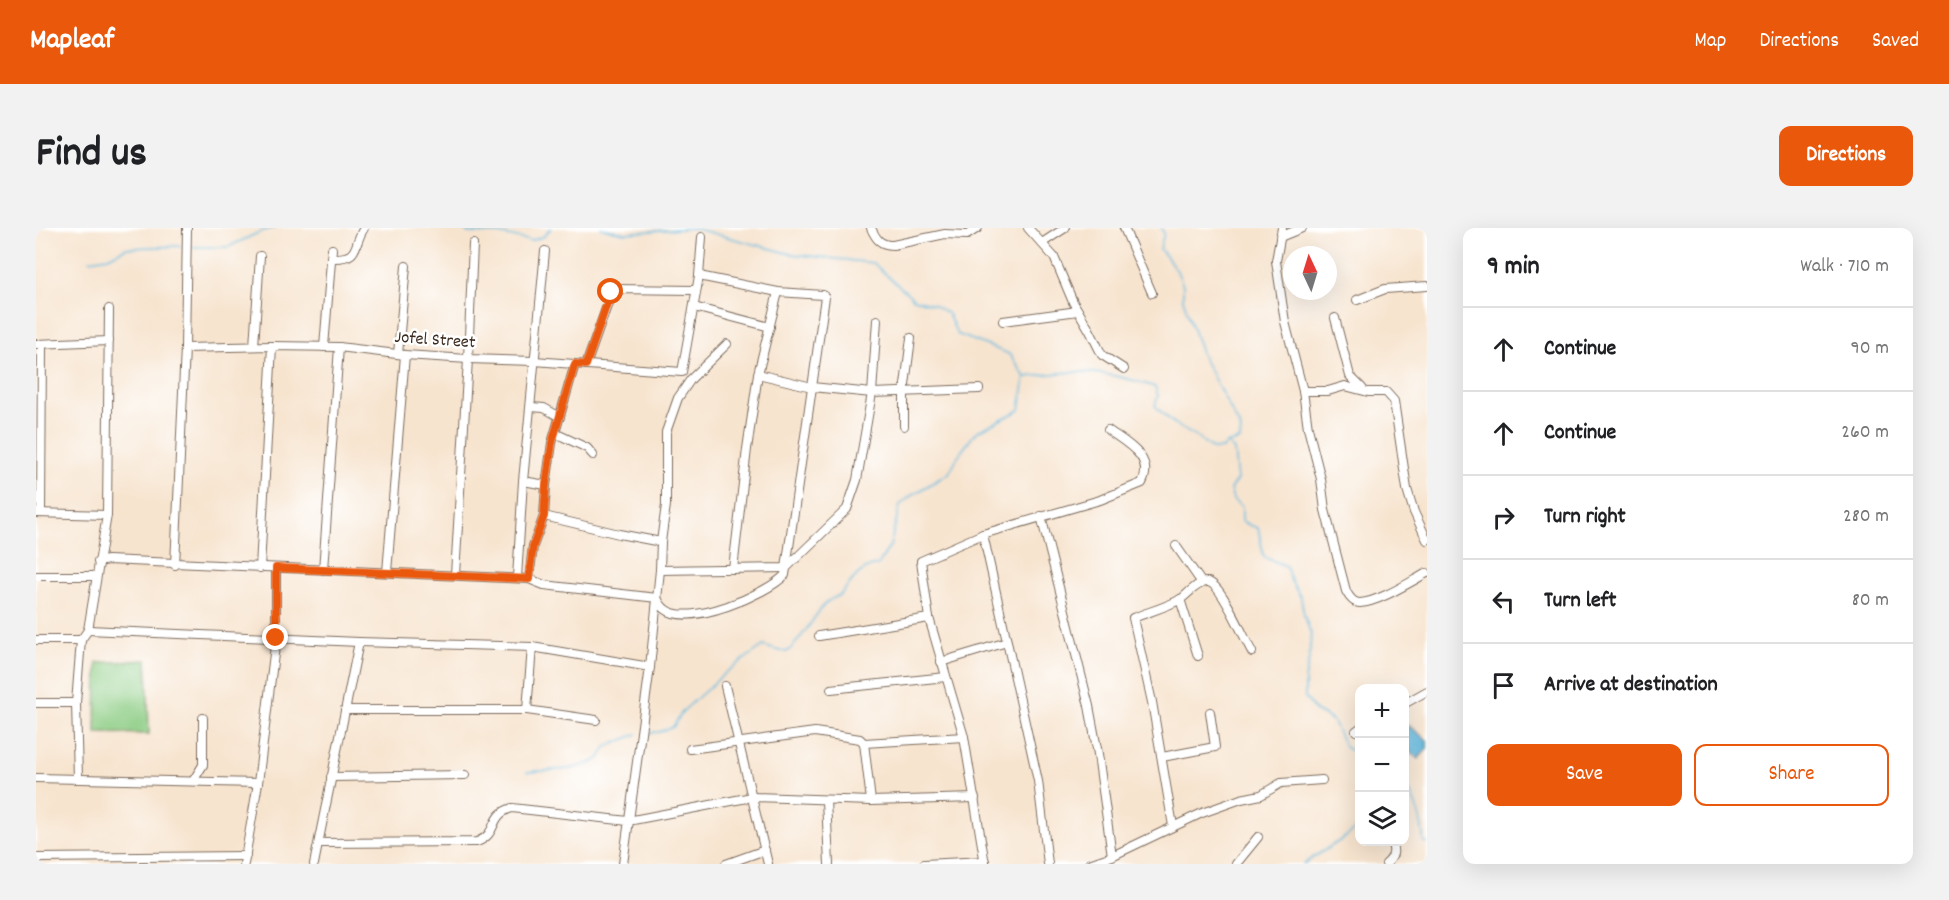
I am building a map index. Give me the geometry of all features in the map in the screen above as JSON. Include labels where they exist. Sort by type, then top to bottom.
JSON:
[{"type":"street","points":[[175,565],[185,348],[187,228]]},
{"type":"street","points":[[331,258],[351,256],[356,251],[358,239],[364,228]]},
{"type":"street","points":[[871,228],[875,236],[885,245],[945,234],[967,235],[978,228]]},
{"type":"street","points":[[1028,228],[1054,257],[1078,311],[1102,355],[1124,369]]},
{"type":"street","points":[[1041,243],[1065,228]]},
{"type":"street","points":[[1124,228],[1152,293]]},
{"type":"street","points":[[1282,228],[1276,261],[1285,322],[1303,391],[1308,428],[1321,479],[1325,510],[1346,591],[1352,600],[1359,603],[1378,597],[1427,573]]},
{"type":"street","points":[[1280,237],[1300,228]]},
{"type":"street","points":[[702,237],[699,276],[693,307],[770,327]]},
{"type":"street","points":[[455,575],[473,244]]},
{"type":"street","points":[[324,347],[332,249]]},
{"type":"street","points":[[517,578],[523,481],[545,251]]},
{"type":"street","points":[[254,346],[260,256]]},
{"type":"street","points":[[387,572],[406,266]]},
{"type":"street","points":[[657,598],[664,609],[678,614],[717,610],[738,604],[783,578],[825,297],[778,292],[699,276]]},
{"type":"street","points":[[1357,300],[1385,289],[1427,286]]},
{"type":"street","points":[[586,365],[613,289],[696,290]]},
{"type":"street","points":[[733,569],[758,374],[778,292]]},
{"type":"street","name":"Jofel Street","points":[[185,348],[339,347],[468,359],[534,360],[682,372],[693,307]]},
{"type":"street","points":[[78,778],[76,703],[81,640],[88,630],[106,515],[109,309]]},
{"type":"street","points":[[1003,321],[1078,311]]},
{"type":"street","points":[[1335,318],[1350,376],[1358,386],[1368,392]]},
{"type":"street","points":[[660,570],[786,568],[847,509],[857,480],[872,393],[877,320]]},
{"type":"street","points":[[904,426],[904,393],[910,338]]},
{"type":"street","points":[[106,515],[38,513],[39,344],[109,341]]},
{"type":"street","points":[[623,864],[627,821],[650,667],[660,570],[666,505],[666,432],[678,398],[691,379],[727,344]]},
{"type":"street","points":[[260,568],[272,346]]},
{"type":"street","points":[[323,570],[339,347]]},
{"type":"street","points":[[529,579],[533,546],[544,516],[546,485],[555,433],[575,364]]},
{"type":"street","points":[[758,374],[812,387],[872,393],[979,389]]},
{"type":"street","points":[[1303,391],[1328,391],[1345,386],[1368,392],[1386,392],[1394,401],[1407,489],[1414,513],[1427,540]]},
{"type":"street","points":[[531,406],[544,408],[560,417]]},
{"type":"street","points":[[924,864],[985,862],[964,737],[929,618],[921,561],[983,534],[1100,500],[1142,483],[1146,468],[1144,461],[1137,451],[1108,430]]},
{"type":"street","points":[[555,433],[587,448],[593,455]]},
{"type":"street","points":[[523,481],[546,485]]},
{"type":"street","points":[[544,516],[661,542]]},
{"type":"street","points":[[1041,516],[1089,706],[1112,856]]},
{"type":"street","points":[[983,534],[1038,781],[1048,864]]},
{"type":"street","points":[[1176,546],[1202,583]]},
{"type":"street","points":[[98,562],[108,560],[175,565],[517,578],[529,579],[544,585],[657,598]]},
{"type":"street","points":[[36,858],[245,860],[258,783],[276,638],[276,568]]},
{"type":"street","points":[[36,576],[96,576]]},
{"type":"street","points":[[1173,826],[1149,684],[1133,618],[1180,600],[1202,583],[1209,582],[1214,584],[1226,602],[1252,652]]},
{"type":"street","points":[[1180,600],[1198,656]]},
{"type":"street","points":[[819,636],[929,618]]},
{"type":"street","points":[[88,630],[532,647],[650,667]]},
{"type":"street","points":[[36,640],[81,640]]},
{"type":"street","points":[[314,864],[359,642]]},
{"type":"street","points":[[941,662],[1007,642]]},
{"type":"street","points":[[527,710],[532,647]]},
{"type":"street","points":[[831,689],[946,678]]},
{"type":"street","points":[[725,686],[768,864]]},
{"type":"street","points":[[1409,701],[1427,691]]},
{"type":"street","points":[[36,703],[76,703]]},
{"type":"street","points":[[345,710],[527,710],[596,720]]},
{"type":"street","points":[[1162,757],[1215,747],[1210,712]]},
{"type":"street","points":[[193,781],[202,765],[203,718]]},
{"type":"street","points":[[690,749],[815,732],[851,736],[864,743],[871,801]]},
{"type":"street","points":[[864,743],[964,737]]},
{"type":"street","points":[[332,777],[465,776]]},
{"type":"street","points":[[36,778],[258,783]]},
{"type":"street","points":[[1089,864],[1112,856],[1202,813],[1241,799],[1261,795],[1281,783],[1322,780]]},
{"type":"street","points":[[319,843],[477,842],[490,835],[498,816],[512,808],[627,821],[752,797],[871,801],[975,798]]},
{"type":"street","points":[[826,800],[829,864]]},
{"type":"street","points":[[1236,864],[1258,837]]},
{"type":"street","points":[[1386,864],[1393,855],[1392,846]]},
{"type":"street","points":[[726,864],[765,850]]},
{"type":"green space","points":[[147,660],[149,734],[96,733],[97,663]]},
{"type":"water","points":[[1409,726],[1427,740],[1427,749],[1418,759],[1409,749]]},
{"type":"waterway","points":[[190,247],[228,247],[274,228]]},
{"type":"waterway","points":[[459,228],[469,233],[499,234],[531,241],[544,236],[551,228]]},
{"type":"waterway","points":[[601,228],[625,233],[693,228],[791,254],[873,263],[914,299],[933,304],[948,314],[957,334],[1009,354],[1025,377],[1020,410],[976,432],[958,456],[949,473],[900,505],[890,546],[878,565],[861,571],[839,596],[826,603],[793,647],[787,652],[763,646],[725,673],[683,711],[673,727],[659,732],[645,733]]},
{"type":"waterway","points":[[1026,377],[1082,372],[1137,381],[1155,387],[1158,396],[1155,406],[1175,424],[1212,449],[1222,449],[1226,444],[1240,440],[1241,429],[1202,356],[1183,299],[1183,285],[1176,269],[1160,249],[1164,233],[1161,228]]},
{"type":"waterway","points":[[90,260],[108,257],[126,248],[182,246]]},
{"type":"waterway","points":[[1227,444],[1234,450],[1237,480],[1230,489],[1233,500],[1242,507],[1242,521],[1258,528],[1264,557],[1286,566],[1291,581],[1301,598],[1311,634],[1305,697],[1315,711],[1332,720],[1345,747],[1355,753]]},
{"type":"waterway","points":[[527,772],[570,769],[591,763],[600,758],[606,747],[637,734]]},
{"type":"waterway","points":[[1409,790],[1422,827],[1423,841],[1427,843]]},
{"type":"waterway","points":[[1303,864],[1355,829]]},
{"type":"route","points":[[276,638],[276,568],[529,579],[533,546],[544,516],[552,443],[564,401],[575,364],[586,365],[611,292]]}]
